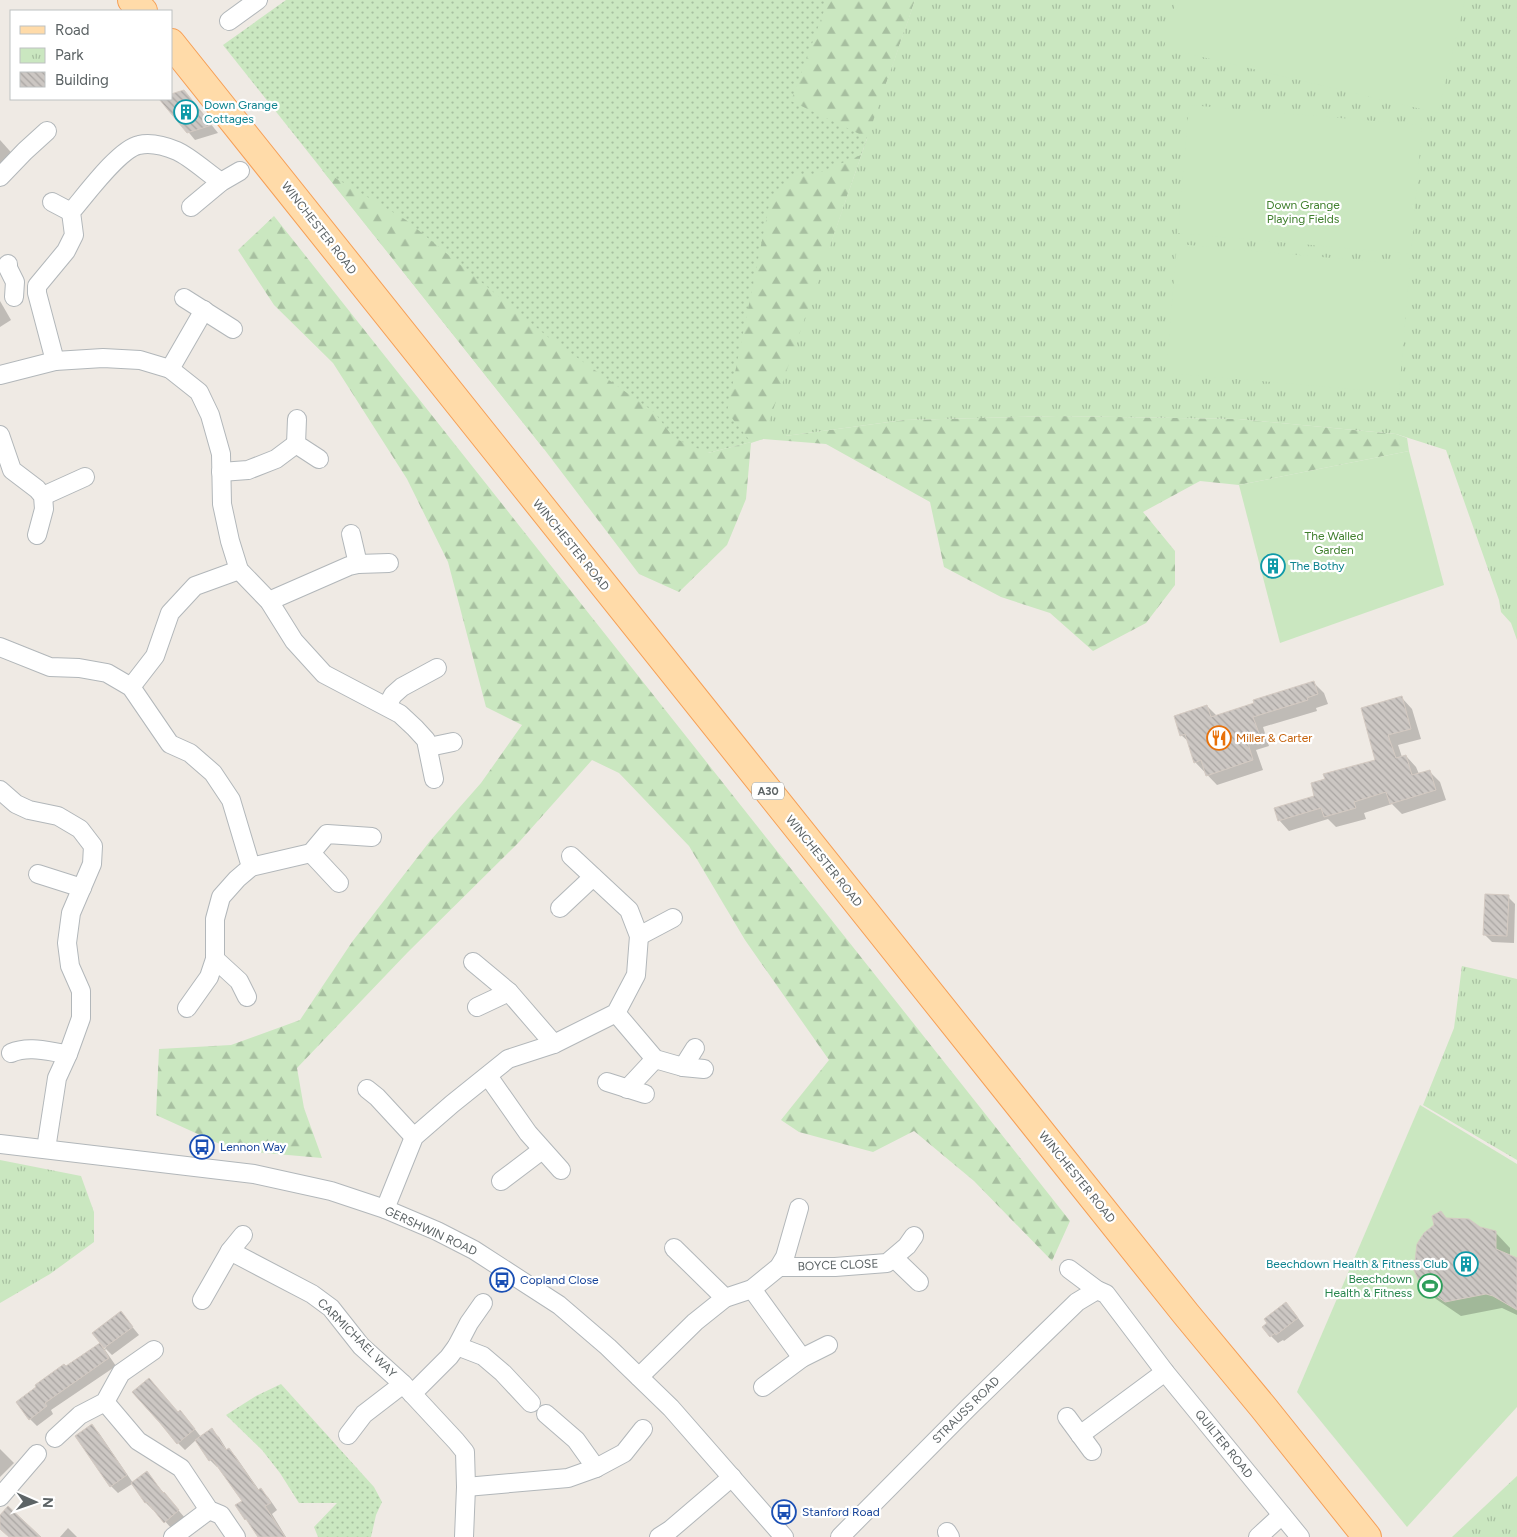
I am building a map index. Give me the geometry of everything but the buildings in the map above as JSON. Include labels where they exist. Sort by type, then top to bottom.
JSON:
[{"type":"main road","points":[[132,0],[142,10]]},
{"type":"main road","name":"WINCHESTER ROAD","points":[[172,44],[1186,1314],[1263,1406],[1367,1537]]},
{"type":"street","points":[[229,21],[251,2]]},
{"type":"street","points":[[0,178],[24,151],[47,131]]},
{"type":"street","points":[[54,361],[37,294],[37,286],[66,251],[74,236],[71,212],[104,174],[123,154],[137,145],[154,144],[178,152],[221,182]]},
{"type":"street","points":[[191,207],[221,182],[240,171]]},
{"type":"street","points":[[52,202],[71,212]]},
{"type":"street","points":[[8,264],[14,289],[37,286]]},
{"type":"street","points":[[184,298],[233,329]]},
{"type":"street","points":[[170,369],[204,310]]},
{"type":"street","points":[[0,375],[54,361],[103,358],[140,360],[170,369],[200,392],[210,415],[221,454],[222,504],[239,570],[269,601],[294,641],[324,674],[387,706],[416,728],[429,747],[434,779]]},
{"type":"street","points":[[296,444],[297,419]]},
{"type":"street","points":[[0,435],[12,470],[37,489],[43,496],[44,509],[37,535]]},
{"type":"street","points":[[221,472],[248,470],[276,459],[296,444]]},
{"type":"street","points":[[296,444],[318,459]]},
{"type":"street","points":[[43,496],[85,477]]},
{"type":"street","points":[[352,534],[358,564]]},
{"type":"street","points":[[269,601],[348,566],[358,564],[389,564]]},
{"type":"street","points":[[131,687],[155,656],[170,614],[195,586],[239,570]]},
{"type":"street","points":[[0,647],[50,667],[79,668],[107,673],[131,687],[170,744],[190,753],[213,773],[231,800],[251,867]]},
{"type":"street","points":[[387,706],[393,695],[402,687],[437,668]]},
{"type":"street","points":[[429,747],[453,742]]},
{"type":"street","points":[[0,790],[16,804],[29,810],[58,816],[80,830],[93,846],[92,864],[71,913],[67,943],[70,966],[81,991],[81,1018],[57,1078],[46,1149]]},
{"type":"street","points":[[186,1008],[209,977],[215,959],[215,919],[221,897],[237,879],[251,867],[311,853],[327,834],[372,837]]},
{"type":"street","points":[[311,853],[339,883]]},
{"type":"street","points":[[385,1209],[414,1137],[508,1059],[554,1044],[616,1013],[636,975],[639,936],[629,910],[571,856]]},
{"type":"street","points":[[38,874],[82,888]]},
{"type":"street","points":[[560,908],[593,877]]},
{"type":"street","points":[[639,936],[673,918]]},
{"type":"street","points":[[215,959],[239,981],[247,997]]},
{"type":"street","points":[[473,962],[509,992],[554,1044]]},
{"type":"street","points":[[477,1007],[509,992]]},
{"type":"street","points":[[616,1013],[655,1059],[683,1067],[704,1069]]},
{"type":"street","points":[[683,1067],[695,1048]]},
{"type":"street","points":[[11,1052],[19,1049],[68,1054]]},
{"type":"street","points":[[627,1088],[655,1059]]},
{"type":"street","points":[[488,1076],[528,1133],[561,1170]]},
{"type":"street","points":[[606,1082],[645,1094]]},
{"type":"street","points":[[367,1089],[377,1097],[414,1137]]},
{"type":"street","name":"GERSHWIN ROAD","points":[[0,1144],[254,1174],[331,1190],[385,1209],[437,1231],[514,1275],[559,1306],[608,1347],[671,1408],[784,1537]]},
{"type":"street","points":[[501,1181],[542,1150]]},
{"type":"street","name":"BOYCE CLOSE","points":[[640,1377],[695,1322],[725,1298],[752,1289],[779,1267],[784,1257],[799,1208]]},
{"type":"street","points":[[202,1300],[230,1251],[243,1235]]},
{"type":"street","name":"BOYCE CLOSE","points":[[779,1267],[835,1267],[887,1263],[914,1236]]},
{"type":"street","points":[[674,1248],[725,1298]]},
{"type":"street","name":"CARMICHAEL WAY","points":[[230,1251],[312,1294],[331,1308],[361,1346],[408,1389],[465,1452],[464,1537]]},
{"type":"street","name":"BOYCE CLOSE","points":[[894,1258],[919,1282]]},
{"type":"street","name":"QUILTER ROAD","points":[[1069,1269],[1097,1290],[1106,1294],[1165,1372],[1300,1537]]},
{"type":"street","points":[[752,1289],[802,1358]]},
{"type":"street","name":"STRAUSS ROAD","points":[[840,1537],[1077,1302],[1097,1290]]},
{"type":"street","name":"CARMICHAEL WAY","points":[[348,1435],[364,1414],[408,1389],[449,1357],[483,1303]]},
{"type":"street","points":[[763,1387],[802,1358],[828,1345]]},
{"type":"street","points":[[457,1346],[482,1356],[503,1373],[532,1404]]},
{"type":"street","points":[[55,1438],[80,1415],[105,1402],[121,1373],[154,1350]]},
{"type":"street","points":[[1080,1435],[1165,1372]]},
{"type":"street","points":[[105,1402],[138,1441],[181,1468],[209,1510],[221,1515],[236,1537]]},
{"type":"street","points":[[546,1414],[576,1440],[596,1468]]},
{"type":"street","points":[[1067,1417],[1092,1451]]},
{"type":"street","points":[[466,1488],[568,1478],[596,1468],[624,1453],[643,1429]]},
{"type":"street","points":[[0,1497],[37,1454]]},
{"type":"street","points":[[659,1537],[670,1530],[732,1477]]},
{"type":"street","points":[[173,1537],[209,1510]]},
{"type":"street","points":[[1258,1537],[1282,1515]]},
{"type":"green space","points":[[286,0],[915,0],[763,439],[708,453],[544,449],[223,45]]},
{"type":"green space","points":[[828,0],[915,0],[886,84],[880,144],[791,101]]},
{"type":"green space","name":"Down Grange Playing Fields","points":[[915,0],[1517,0],[1517,640],[1511,623],[1501,612],[1499,600],[1446,450],[1396,434],[1238,419],[1057,416],[904,420],[763,439]]},
{"type":"green space","points":[[1176,0],[1465,0],[1438,113],[1164,48]]},
{"type":"green space","points":[[1189,105],[1422,125],[1411,254],[1178,233]]},
{"type":"green space","points":[[861,155],[830,246],[785,436],[904,420],[1057,416],[1238,419],[1396,434],[1407,438],[1409,451],[1239,485],[1200,481],[1143,512],[1175,551],[1175,585],[1146,623],[1093,651],[1050,613],[1001,597],[944,567],[930,502],[826,444],[763,439],[751,443],[746,499],[727,545],[679,592],[639,574],[544,449],[322,170],[406,220],[548,337],[654,412],[674,438],[708,453],[751,442],[727,412],[770,201],[798,174],[814,175]]},
{"type":"green space","points":[[274,216],[1070,1221],[1052,1261],[974,1181],[914,1131],[873,1152],[799,1132],[781,1120],[829,1060],[745,940],[689,846],[619,773],[592,760],[520,841],[408,952],[297,1068],[304,1108],[322,1158],[233,1150],[156,1115],[159,1049],[231,1045],[300,1020],[352,942],[430,841],[481,783],[522,725],[486,707],[448,562],[407,479],[333,363],[274,305],[238,250]]},
{"type":"green space","points":[[1177,244],[1410,265],[1399,393],[1166,373]]},
{"type":"green space","name":"The Walled Garden","points":[[1409,451],[1444,585],[1280,643],[1239,485]]},
{"type":"green space","points":[[1462,966],[1517,979],[1517,1160],[1423,1105],[1454,1028]]},
{"type":"green space","name":"Beechdown Health & Fitness","points":[[1420,1105],[1517,1164],[1517,1407],[1407,1527],[1297,1392]]},
{"type":"green space","points":[[0,1160],[81,1176],[94,1212],[94,1242],[50,1274],[0,1303]]},
{"type":"green space","points":[[281,1384],[374,1487],[382,1502],[376,1515],[371,1537],[318,1537],[314,1527],[337,1503],[299,1503],[280,1473],[262,1450],[226,1415],[256,1396]]},
{"type":"green space","points":[[1517,1476],[1517,1537],[1452,1537]]},
{"type":"place","name":"Down Grange Cottages","points":[[186,112]]},
{"type":"place","name":"The Bothy","points":[[1273,566]]},
{"type":"place","name":"Miller & Carter","points":[[1219,738]]},
{"type":"place","name":"Lennon Way","points":[[202,1147]]},
{"type":"place","name":"Beechdown Health & Fitness Club","points":[[1466,1264]]},
{"type":"place","name":"Copland Close","points":[[502,1280]]},
{"type":"place","name":"Beechdown Health & Fitness","points":[[1430,1286]]},
{"type":"place","name":"Stanford Road","points":[[784,1512]]}]
